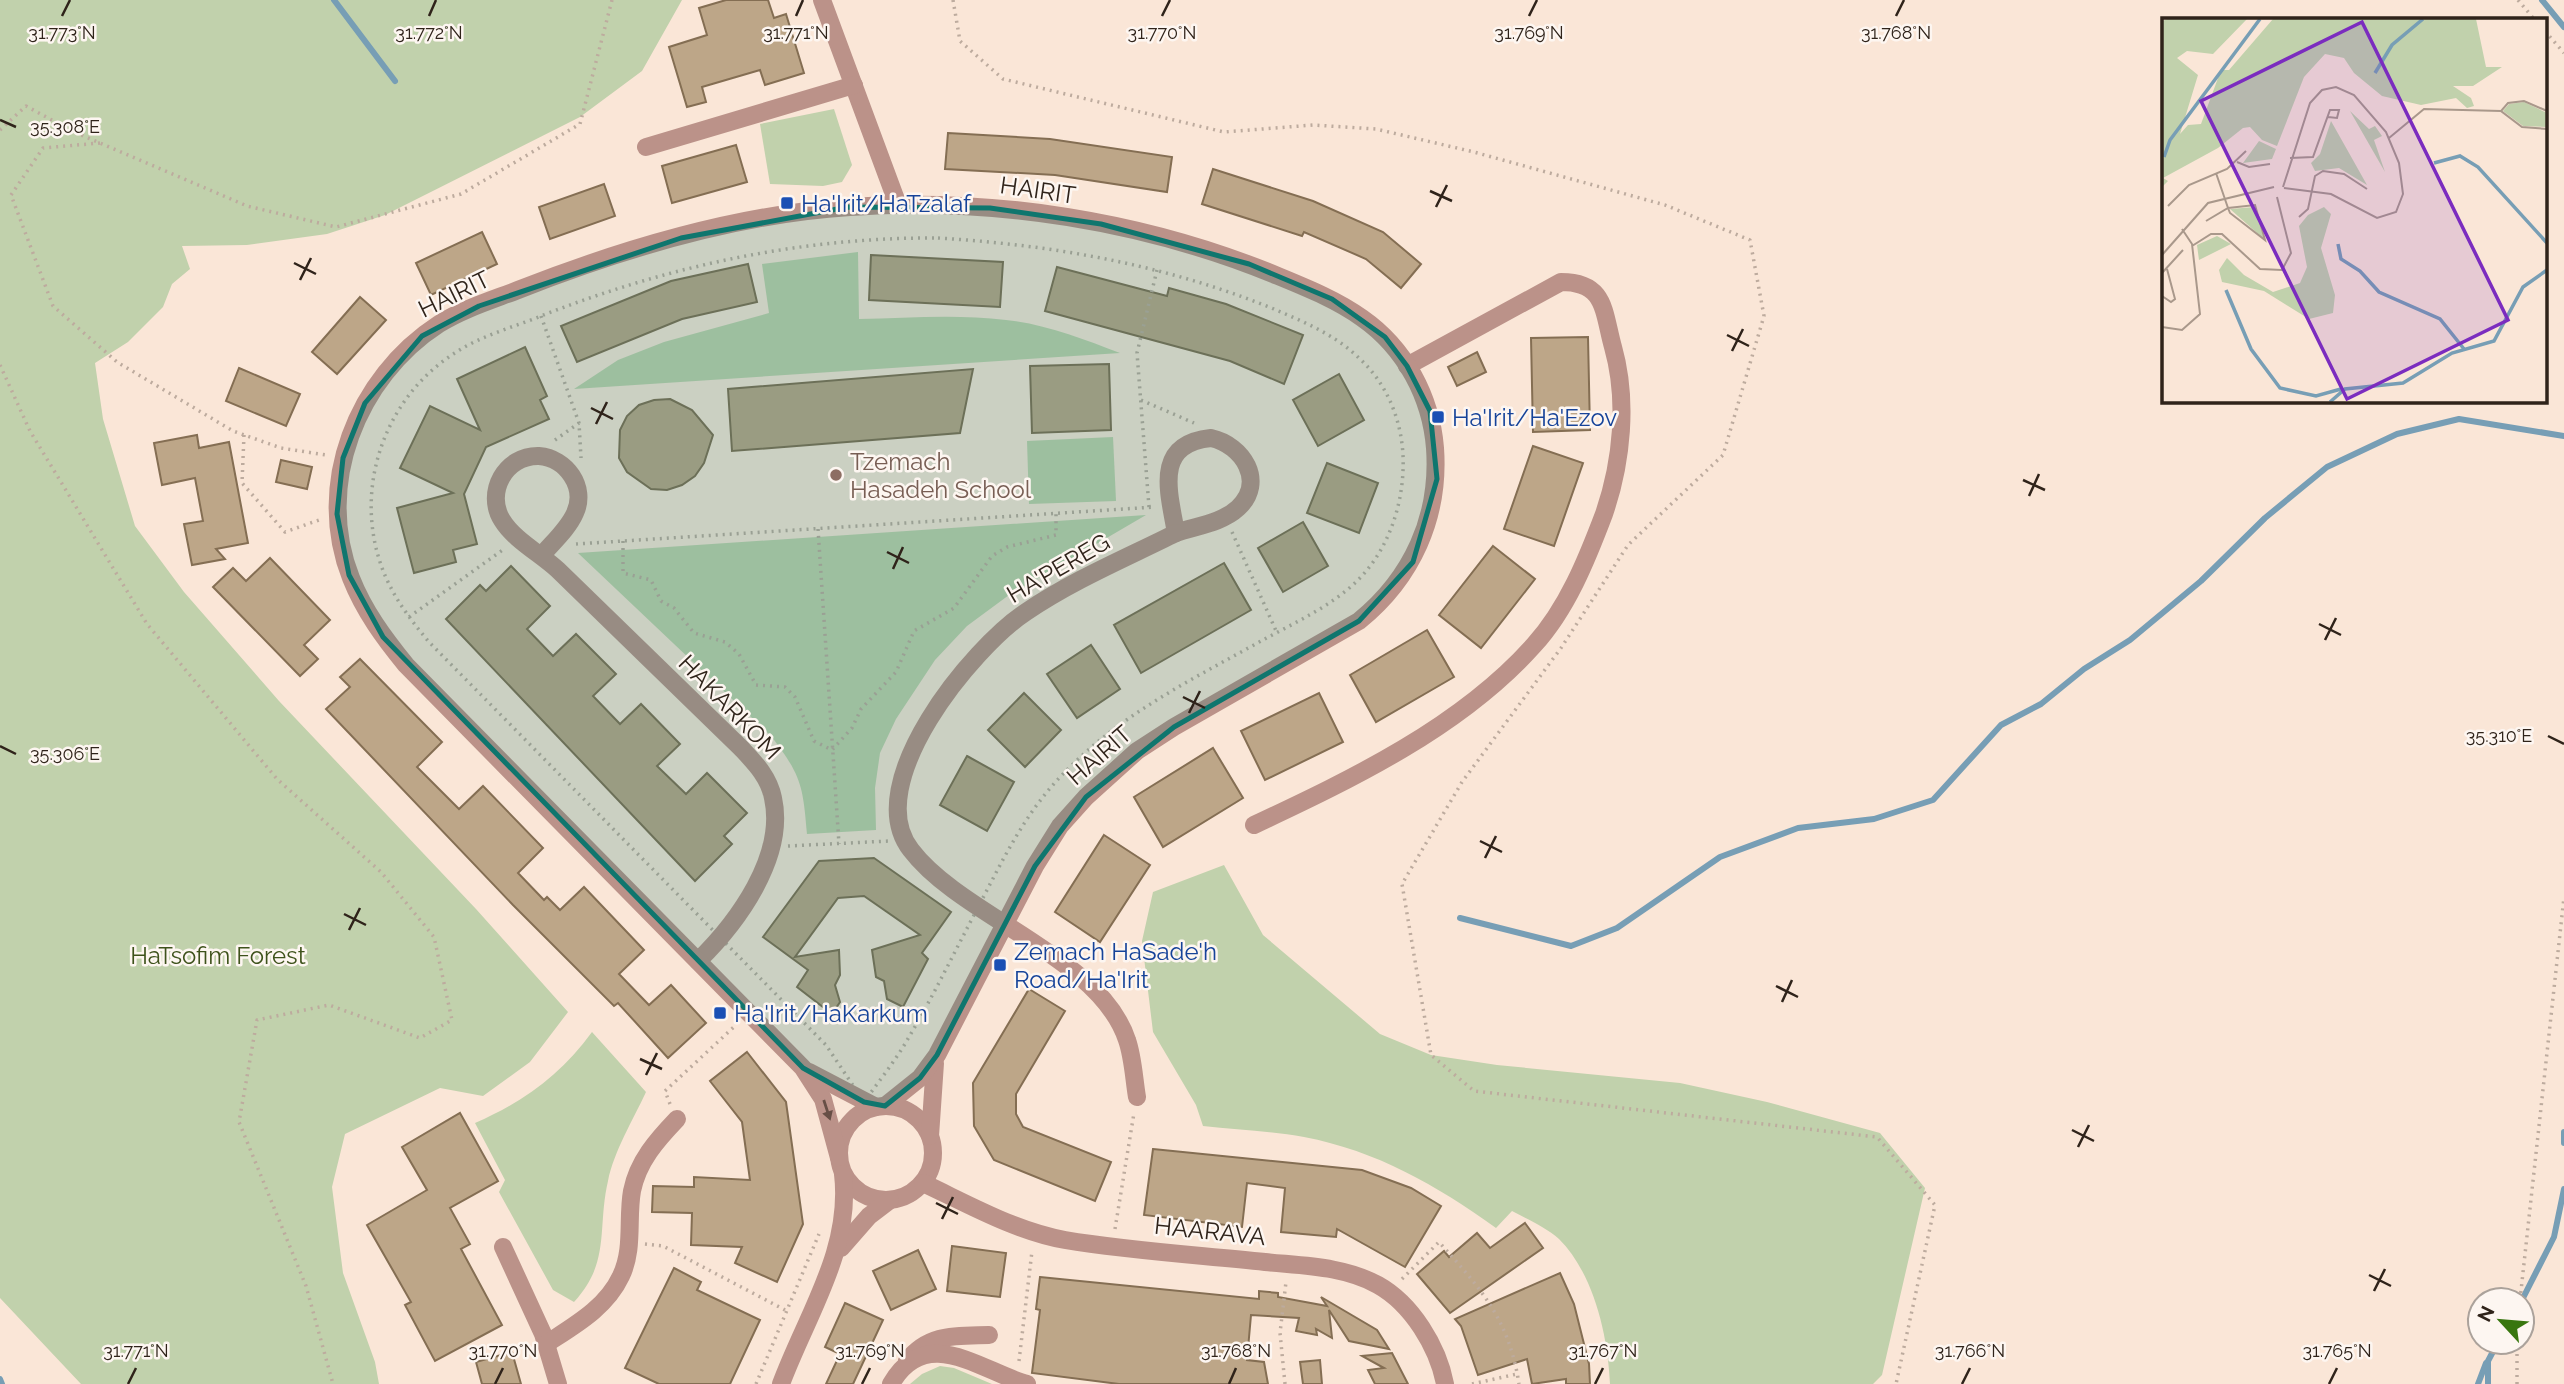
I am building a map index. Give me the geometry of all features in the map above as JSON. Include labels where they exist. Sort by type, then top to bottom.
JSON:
[{"type":"street","points":[[822,0],[898,205]]},
{"type":"street","points":[[646,147],[854,85]]},
{"type":"street","name":"HAIRIT","points":[[803,1068],[875,1105],[920,1079],[937,1055],[1060,826],[1111,772],[1174,727],[1359,621],[1381,603],[1413,562],[1432,505],[1437,479],[1430,411],[1407,366],[1385,337],[1363,318],[1332,299],[1249,264],[1147,233],[990,208],[898,205],[799,213],[681,238],[553,276],[455,316],[422,337],[382,377],[356,420],[343,458],[337,514],[349,575],[364,607],[383,637],[406,665],[803,1068],[823,1099],[841,1166]]},
{"type":"street","points":[[1254,825],[1383,759],[1438,726],[1493,684],[1535,644],[1570,592],[1595,539],[1613,487],[1620,439],[1621,395],[1616,358],[1596,292],[1581,282],[1561,282],[1407,366]]},
{"type":"street","points":[[1176,533],[1167,478],[1170,464],[1178,452],[1197,439],[1225,441],[1245,460],[1250,481],[1247,495],[1239,507],[1225,517]]},
{"type":"street","name":"HAKARKOM","points":[[546,550],[572,518],[579,498],[570,472],[559,462],[532,456],[518,460],[499,481],[497,509],[503,522],[520,537],[546,550],[761,769],[773,797],[775,823],[759,877],[721,938],[698,961]]},
{"type":"street","name":"HA'PEREG","points":[[905,840],[900,824],[901,778],[910,756],[962,671],[1025,612],[1176,533],[1225,517]]},
{"type":"street","points":[[905,840],[911,851],[933,871],[978,908],[1007,923],[1092,990],[1115,1014],[1128,1040],[1137,1097]]},
{"type":"street","name":"HAIRIT","points":[[930,1136],[931,1079],[937,1055]]},
{"type":"street","points":[[781,1384],[835,1257],[845,1220],[839,1144],[852,1120],[875,1105],[912,1114],[930,1136],[933,1152],[931,1168],[923,1183],[902,1198],[890,1200],[863,1195],[841,1166]]},
{"type":"street","points":[[546,1344],[593,1313],[608,1297],[621,1276],[629,1242],[632,1192],[639,1172],[650,1149],[677,1119]]},
{"type":"street","name":"HAARAVA","points":[[923,1183],[1035,1231],[1064,1240],[1334,1269],[1362,1277],[1389,1293],[1420,1326],[1434,1349],[1444,1384]]},
{"type":"street","points":[[835,1257],[869,1216],[890,1200]]},
{"type":"street","points":[[503,1247],[546,1344],[558,1384]]},
{"type":"street","points":[[891,1384],[904,1365],[927,1341],[942,1336],[989,1335]]},
{"type":"street","points":[[904,1365],[920,1356],[965,1356],[1022,1382]]},
{"type":"path","points":[[0,130],[26,106],[102,143],[247,206],[336,227],[461,194],[580,124],[612,0]]},
{"type":"path","points":[[2518,0],[2534,18]]},
{"type":"path","points":[[2546,32],[2564,53]]},
{"type":"path","points":[[102,143],[43,148],[11,195],[53,306],[117,362],[244,435],[281,447],[343,458]]},
{"type":"path","points":[[850,239],[987,241],[1070,252],[1157,270],[1237,295],[1317,329],[1344,345],[1378,379],[1398,420],[1404,477],[1384,547],[1358,579],[1340,594],[1277,633],[1157,699],[1090,748],[1034,806],[875,1105],[826,1045],[429,642],[409,617],[388,582],[373,538],[371,484],[382,440],[408,397],[459,350],[541,316],[689,269],[803,245],[850,239]]},
{"type":"path","points":[[1149,507],[1137,353],[1157,270]]},
{"type":"path","points":[[541,316],[579,423],[582,463]]},
{"type":"path","points":[[0,365],[30,431],[147,624],[277,779],[381,872],[434,937],[452,1020],[421,1038],[329,1005],[257,1020],[239,1122],[306,1286],[333,1384]]},
{"type":"path","points":[[1141,400],[1199,425]]},
{"type":"path","points":[[244,435],[242,483],[285,532],[337,514]]},
{"type":"path","points":[[546,550],[623,541],[1171,506]]},
{"type":"path","points":[[832,750],[852,728],[861,709],[896,672],[914,631],[954,608],[992,556],[1007,547],[1056,535],[1056,513]]},
{"type":"path","points":[[1225,517],[1277,633]]},
{"type":"path","points":[[818,529],[839,844]]},
{"type":"path","points":[[587,530],[588,544]]},
{"type":"path","points":[[409,617],[520,537]]},
{"type":"path","points":[[623,541],[623,573],[651,580],[661,601],[674,608],[694,633],[725,642],[739,654],[756,685],[785,687],[795,697],[814,741],[832,750]]},
{"type":"path","points":[[770,847],[905,840]]},
{"type":"path","points":[[2522,1286],[2564,897]]},
{"type":"path","points":[[677,1119],[665,1091],[749,1013]]},
{"type":"path","points":[[1113,1245],[1137,1097]]},
{"type":"path","points":[[756,1384],[823,1223]]},
{"type":"path","points":[[1022,1382],[1035,1231]]},
{"type":"path","points":[[629,1242],[663,1246],[785,1310]]},
{"type":"path","points":[[1389,1293],[1439,1242],[1497,1312],[1518,1384]]},
{"type":"path","points":[[1285,1384],[1280,1333],[1288,1264]]},
{"type":"path","points":[[2516,1384],[2517,1356]]},
{"type":"path","points":[[1472,1384],[1517,1374]]},
{"type":"highlighted area","points":[[848,207],[990,208],[1101,224],[1249,264],[1332,299],[1385,337],[1407,366],[1430,411],[1437,479],[1413,562],[1359,621],[1174,727],[1086,797],[1035,866],[937,1055],[920,1078],[885,1106],[864,1102],[803,1068],[383,637],[349,575],[337,514],[343,458],[365,403],[422,336],[479,306],[681,238]]},
{"type":"green space","name":"HaTsofim Forest","points":[[0,0],[682,0],[642,71],[580,117],[385,215],[327,234],[247,245],[182,246],[190,269],[172,284],[163,307],[128,342],[95,363],[103,419],[135,526],[184,592],[279,701],[476,909],[568,1012],[530,1062],[483,1096],[440,1088],[345,1134],[332,1187],[343,1273],[375,1362],[379,1384],[81,1384],[0,1298]]},
{"type":"green space","points":[[834,109],[852,165],[842,182],[823,186],[770,184],[760,124]]},
{"type":"green space","points":[[858,252],[859,319],[951,317],[1006,320],[1078,337],[1120,353],[574,389],[618,360],[664,342],[769,313],[762,264]]},
{"type":"green space","points":[[1113,437],[1116,501],[1029,504],[1027,441]]},
{"type":"green space","points":[[1146,515],[1009,595],[967,626],[935,660],[896,719],[880,753],[875,788],[876,830],[807,834],[799,781],[771,736],[578,553]]},
{"type":"green space","points":[[1224,865],[1263,935],[1380,1034],[1431,1055],[1497,1065],[1680,1083],[1767,1102],[1880,1133],[1925,1188],[1882,1375],[1873,1384],[1610,1384],[1602,1326],[1590,1288],[1571,1253],[1548,1231],[1512,1211],[1496,1228],[1405,1172],[1331,1143],[1292,1135],[1203,1126],[1196,1105],[1153,1032],[1142,941],[1153,892]]},
{"type":"green space","points":[[592,1032],[646,1092],[619,1147],[611,1170],[598,1259],[586,1287],[574,1302],[553,1290],[499,1192],[505,1180],[475,1123],[540,1086],[567,1061]]},
{"type":"green space","points":[[940,1366],[954,1368],[992,1384],[910,1384],[922,1374]]},
{"type":"building","points":[[726,0],[768,0],[774,18],[786,14],[804,73],[765,85],[760,70],[702,87],[706,102],[687,107],[669,47],[707,35],[699,8]]},
{"type":"building","points":[[948,133],[1050,139],[1172,157],[1167,192],[1055,175],[945,169]]},
{"type":"building","points":[[736,145],[747,182],[672,203],[662,166]]},
{"type":"building","points":[[1213,169],[1313,201],[1383,232],[1421,264],[1401,288],[1366,259],[1304,232],[1302,236],[1202,204]]},
{"type":"building","points":[[604,184],[615,216],[550,239],[539,207]]},
{"type":"building","points":[[482,232],[497,264],[431,295],[416,263]]},
{"type":"building","points":[[871,255],[1003,262],[1000,307],[869,300]]},
{"type":"building","points":[[748,264],[757,302],[682,319],[577,362],[561,326],[671,281]]},
{"type":"building","points":[[1057,267],[1167,296],[1169,288],[1226,304],[1303,335],[1284,384],[1230,361],[1045,311]]},
{"type":"building","points":[[360,297],[386,320],[337,374],[312,352]]},
{"type":"building","points":[[1588,337],[1590,430],[1533,432],[1531,338]]},
{"type":"building","points":[[525,347],[547,396],[540,400],[549,419],[486,447],[464,494],[477,544],[453,550],[456,562],[414,573],[397,508],[453,493],[400,468],[430,406],[480,430],[457,379]]},
{"type":"building","points":[[1477,352],[1486,372],[1457,386],[1448,367]]},
{"type":"building","points":[[1109,364],[1111,430],[1032,433],[1030,366]]},
{"type":"building","points":[[239,368],[300,394],[286,426],[226,401]]},
{"type":"building","points":[[973,369],[960,433],[732,451],[728,389]]},
{"type":"building","points":[[1339,374],[1364,420],[1318,446],[1293,400]]},
{"type":"building","points":[[670,399],[692,410],[713,435],[704,463],[695,476],[682,485],[667,490],[651,489],[627,472],[619,458],[620,430],[627,416],[639,405]]},
{"type":"building","points":[[197,435],[199,448],[229,442],[248,543],[216,549],[225,559],[192,565],[184,524],[203,521],[195,478],[162,485],[154,443]]},
{"type":"building","points":[[1533,446],[1583,463],[1554,546],[1504,529]]},
{"type":"building","points":[[281,460],[312,467],[307,489],[276,482]]},
{"type":"building","points":[[1327,463],[1378,483],[1359,533],[1307,513]]},
{"type":"building","points":[[1303,522],[1328,566],[1283,592],[1258,548]]},
{"type":"building","points":[[1493,546],[1535,579],[1481,648],[1439,615]]},
{"type":"building","points":[[270,558],[330,620],[304,645],[318,659],[300,676],[213,587],[233,568],[246,581]]},
{"type":"building","points":[[1224,563],[1251,610],[1141,673],[1114,625]]},
{"type":"building","points":[[511,566],[550,606],[527,629],[553,656],[576,634],[616,674],[593,696],[620,724],[641,704],[680,744],[657,766],[686,794],[707,773],[747,813],[724,836],[732,844],[695,881],[446,619],[480,585],[486,591]]},
{"type":"building","points":[[1427,630],[1454,677],[1376,722],[1350,675]]},
{"type":"building","points":[[1091,645],[1120,689],[1077,718],[1047,674]]},
{"type":"building","points":[[360,659],[442,742],[417,767],[459,809],[483,786],[543,848],[518,873],[544,900],[547,897],[560,910],[584,887],[644,950],[619,974],[649,1005],[671,985],[706,1023],[668,1058],[618,1003],[614,1006],[513,905],[326,709],[350,687],[340,677]]},
{"type":"building","points":[[1024,693],[1061,730],[1025,767],[988,730]]},
{"type":"building","points":[[1319,693],[1343,742],[1265,780],[1241,731]]},
{"type":"building","points":[[1213,748],[1243,798],[1163,847],[1134,797]]},
{"type":"building","points":[[967,756],[1014,782],[987,831],[940,805]]},
{"type":"building","points":[[1104,835],[1150,865],[1100,942],[1055,912]]},
{"type":"building","points":[[874,858],[951,912],[922,953],[928,959],[903,1007],[887,999],[884,981],[876,977],[872,950],[920,935],[864,896],[838,898],[795,957],[839,950],[840,975],[835,985],[840,1002],[832,1014],[797,987],[808,970],[763,937],[819,861]]},
{"type":"building","points":[[1029,989],[1065,1011],[1016,1094],[1016,1114],[1023,1127],[1111,1162],[1095,1201],[994,1160],[974,1126],[973,1083]]},
{"type":"building","points":[[747,1052],[786,1102],[803,1224],[777,1282],[735,1263],[742,1247],[691,1245],[692,1213],[652,1212],[653,1186],[694,1187],[694,1177],[750,1180],[742,1122],[710,1081]]},
{"type":"building","points":[[460,1113],[498,1181],[450,1208],[470,1244],[461,1249],[502,1325],[435,1361],[405,1305],[411,1302],[367,1225],[427,1190],[402,1147]]},
{"type":"building","points":[[1153,1149],[1362,1170],[1411,1188],[1441,1206],[1405,1267],[1337,1229],[1336,1237],[1281,1232],[1285,1188],[1247,1183],[1242,1227],[1144,1215]]},
{"type":"building","points":[[1525,1223],[1543,1248],[1450,1313],[1417,1274],[1444,1251],[1449,1257],[1477,1233],[1490,1248]]},
{"type":"building","points":[[952,1246],[1006,1253],[1000,1297],[947,1291]]},
{"type":"building","points":[[918,1250],[936,1289],[891,1310],[873,1271]]},
{"type":"building","points":[[674,1268],[701,1282],[697,1290],[760,1320],[730,1384],[659,1384],[625,1368]]},
{"type":"building","points":[[1560,1273],[1574,1304],[1589,1364],[1590,1384],[1566,1384],[1566,1379],[1532,1384],[1527,1359],[1478,1375],[1461,1326],[1455,1319]]},
{"type":"building","points":[[1040,1277],[1259,1299],[1259,1291],[1278,1293],[1278,1297],[1327,1306],[1321,1297],[1377,1330],[1389,1349],[1349,1341],[1329,1310],[1332,1338],[1316,1329],[1317,1335],[1296,1331],[1299,1318],[1251,1315],[1247,1360],[1264,1362],[1268,1384],[1119,1384],[1032,1373],[1040,1310],[1036,1309]]},
{"type":"building","points":[[845,1303],[883,1320],[853,1384],[826,1384],[840,1354],[825,1347]]},
{"type":"building","points":[[512,1352],[521,1384],[482,1384],[476,1362]]},
{"type":"building","points":[[1392,1353],[1408,1384],[1375,1384],[1368,1370],[1384,1368],[1362,1356]]},
{"type":"building","points":[[1320,1360],[1322,1384],[1303,1384],[1300,1362]]},
{"type":"waterway","points":[[334,0],[395,81]]},
{"type":"waterway","points":[[2542,0],[2564,27]]},
{"type":"waterway","points":[[1460,918],[1571,946],[1617,928],[1720,857],[1798,828],[1874,819],[1933,800],[2001,725],[2041,704],[2084,669],[2130,640],[2201,581],[2265,518],[2327,467],[2397,434],[2459,419],[2564,436]]},
{"type":"waterway","points":[[2564,1132],[2564,1143]]},
{"type":"waterway","points":[[2529,1286],[2554,1237],[2564,1189]]},
{"type":"waterway","points":[[2488,1384],[2488,1361],[2491,1356]]},
{"type":"waterway","points":[[2478,1384],[2486,1363]]},
{"type":"waterway","points":[[0,1379],[2,1384]]},
{"type":"place","name":"Ha'Irit/HaTzalaf","points":[[787,203]]},
{"type":"place","name":"Ha'Irit/Ha'Ezov","points":[[1438,417]]},
{"type":"place","name":"Tzemach Hasadeh School","points":[[836,475]]},
{"type":"place","name":"Zemach HaSade'h Road/Ha'Irit","points":[[1000,965]]},
{"type":"place","name":"Ha'Irit/HaKarkum","points":[[720,1013]]}]
